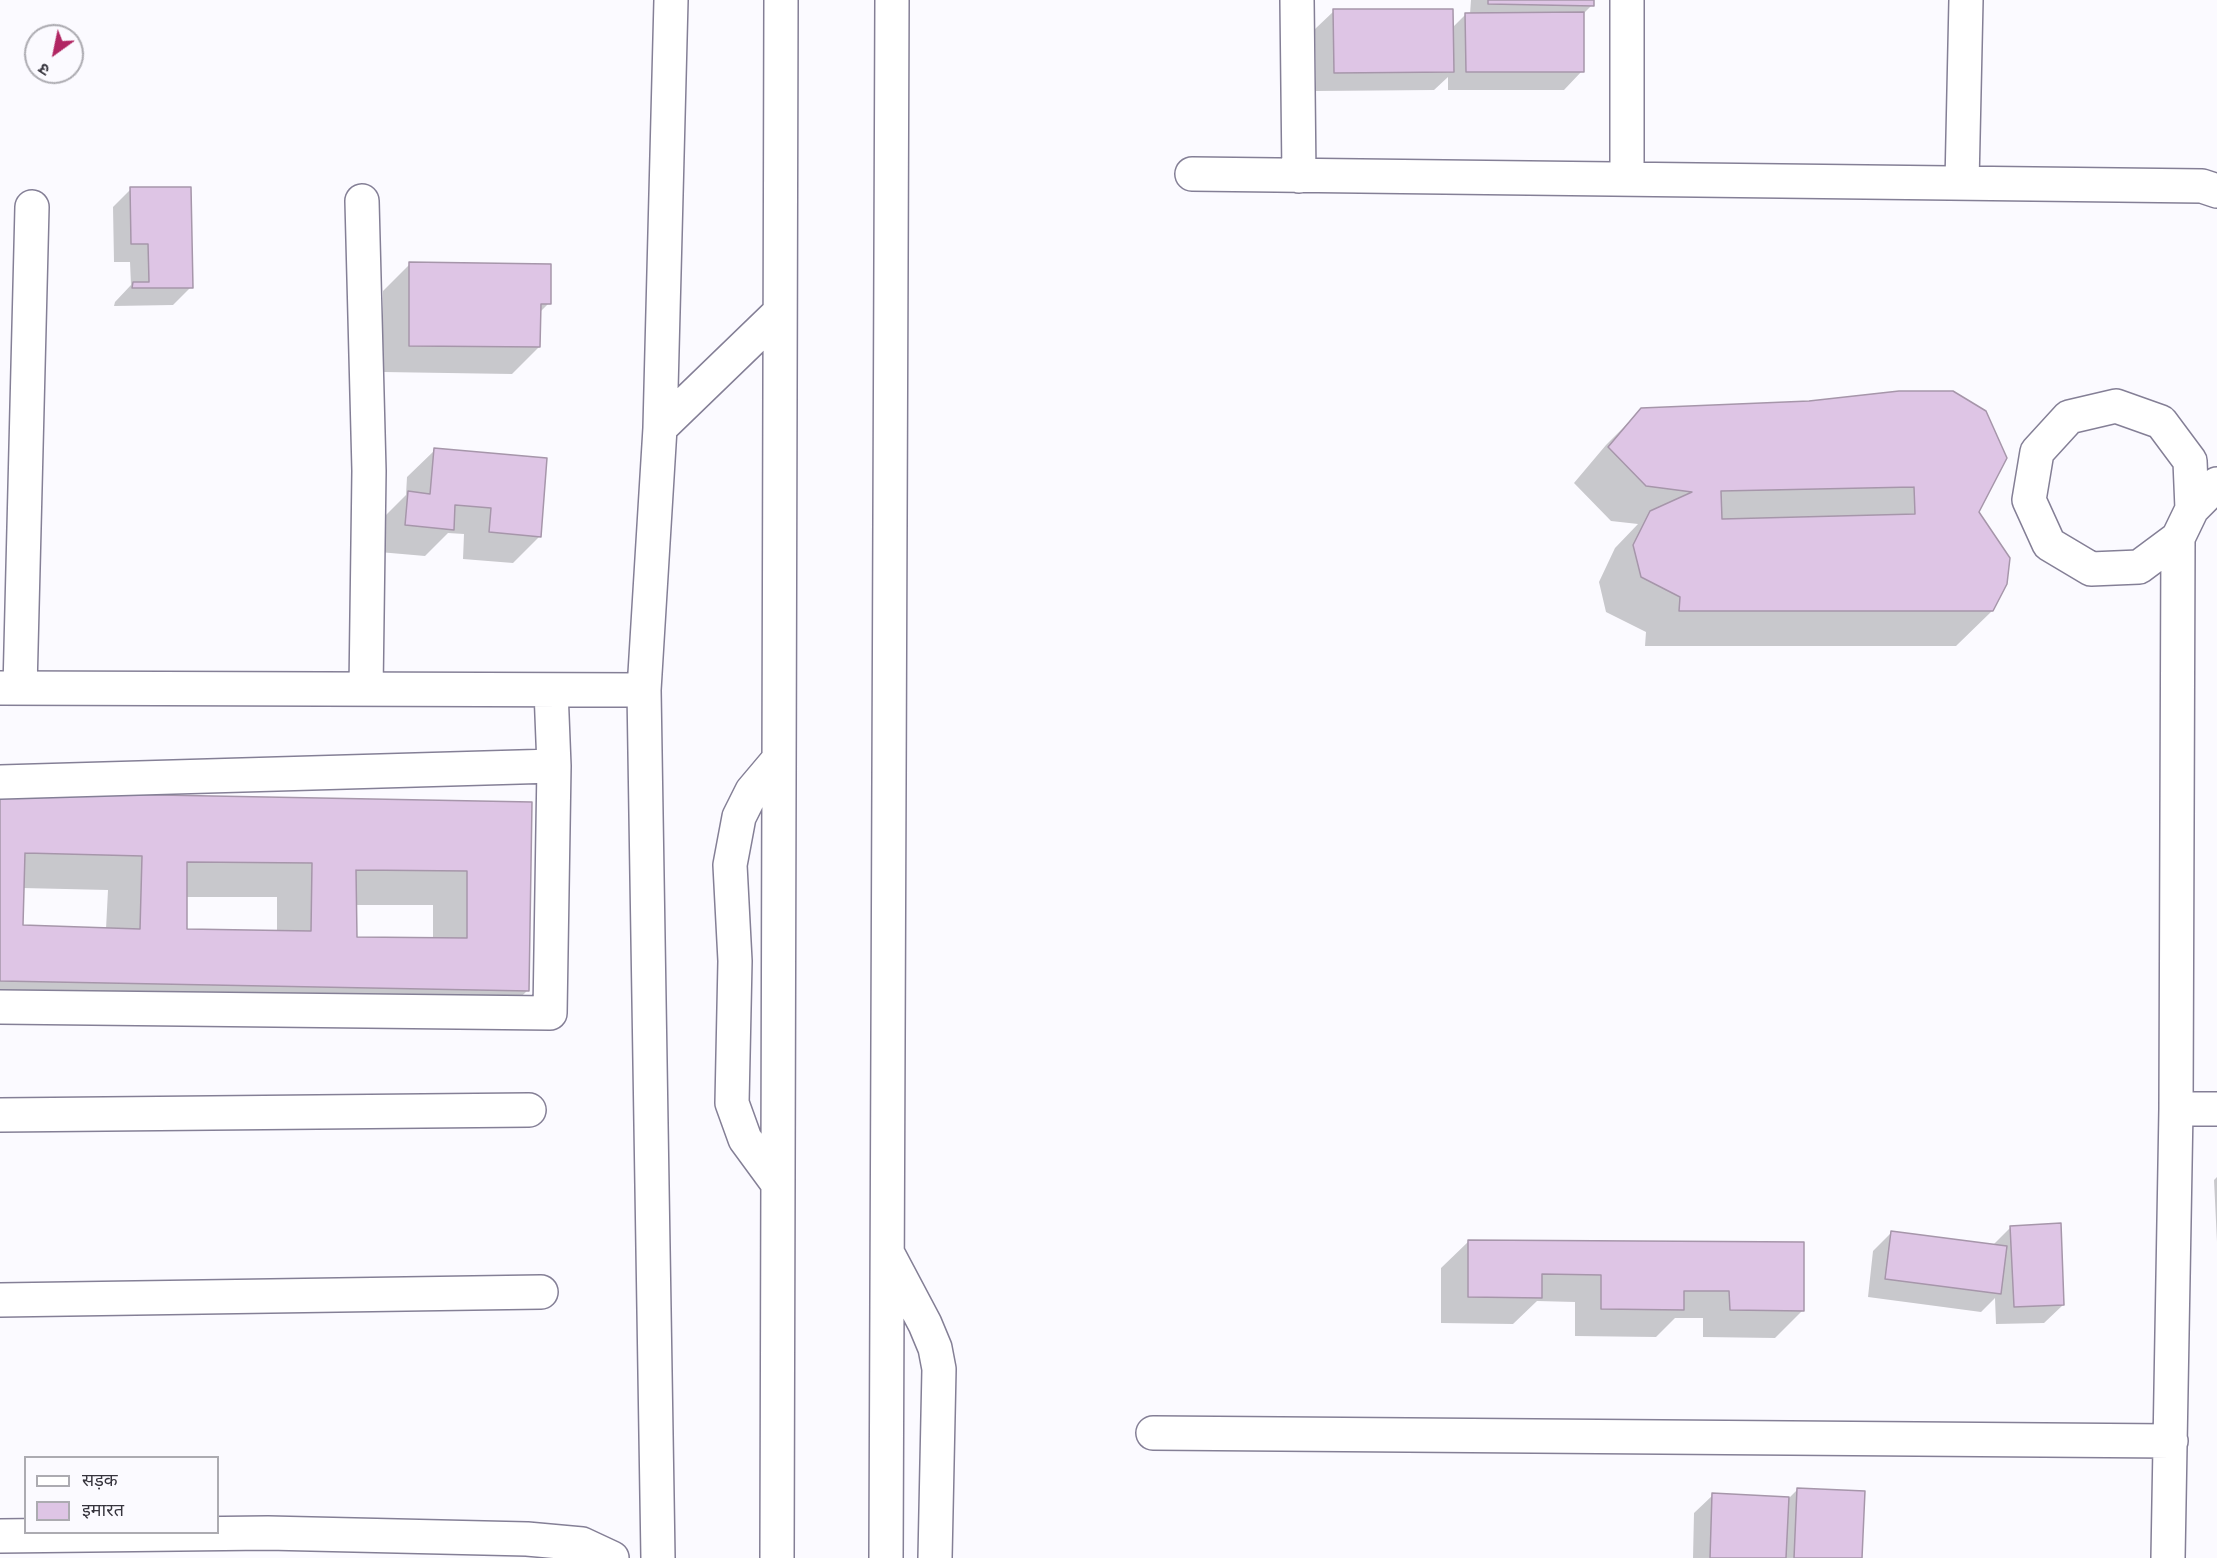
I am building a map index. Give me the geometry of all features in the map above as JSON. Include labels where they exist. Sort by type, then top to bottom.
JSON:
[{"type":"street","points":[[658,1558],[644,690],[660,428],[671,0]]},
{"type":"street","points":[[777,1558],[781,0]]},
{"type":"street","points":[[886,1558],[892,0]]},
{"type":"street","points":[[1297,0],[1299,176]]},
{"type":"street","points":[[1627,0],[1627,179]]},
{"type":"street","points":[[1962,183],[1966,0]]},
{"type":"street","points":[[1192,174],[2202,186],[2217,191]]},
{"type":"street","points":[[362,201],[369,471],[366,689]]},
{"type":"street","points":[[32,207],[10,688],[644,690]]},
{"type":"street","points":[[660,428],[780,312]]},
{"type":"street","points":[[2168,1558],[2185,524],[2190,461],[2161,422],[2116,406],[2069,417],[2037,452],[2029,500],[2049,544],[2091,569],[2139,567],[2185,524],[2217,484]]},
{"type":"street","points":[[0,1007],[550,1013],[554,766],[551,690]]},
{"type":"street","points":[[778,1184],[745,1139],[732,1103],[735,961],[730,865],[738,817],[752,791],[779,759]]},
{"type":"street","points":[[0,782],[554,766]]},
{"type":"street","points":[[2176,1109],[2217,1109]]},
{"type":"street","points":[[0,1115],[530,1110]]},
{"type":"street","points":[[887,1252],[925,1324],[935,1348],[939,1369],[935,1558]]},
{"type":"street","points":[[0,1300],[541,1292]]},
{"type":"street","points":[[1153,1433],[2171,1441]]},
{"type":"street","points":[[0,1536],[268,1546],[479,1548],[528,1539],[582,1544],[612,1558]]},
{"type":"building","points":[[1488,0],[1594,0],[1594,6],[1488,4]]},
{"type":"building","points":[[1333,9],[1453,9],[1454,72],[1334,73]]},
{"type":"building","points":[[1584,12],[1584,72],[1466,72],[1465,13]]},
{"type":"building","points":[[130,187],[191,187],[193,288],[132,288],[133,282],[149,282],[148,244],[131,244]]},
{"type":"building","points":[[409,262],[551,264],[551,304],[541,304],[540,347],[409,346]]},
{"type":"building","points":[[1899,391],[1953,391],[1986,411],[2007,458],[1979,512],[2010,558],[2007,584],[1993,611],[1679,611],[1680,597],[1641,577],[1633,545],[1650,511],[1692,492],[1646,486],[1608,447],[1641,408],[1809,401]],"holes":[[[1914,487],[1915,514],[1722,519],[1721,491]]]},
{"type":"building","points":[[434,448],[547,458],[541,537],[489,532],[491,508],[455,505],[454,530],[405,525],[408,491],[430,494]]},
{"type":"building","points":[[0,792],[532,802],[529,991],[0,981]],"holes":[[[25,853],[142,856],[140,929],[23,925]],[[187,862],[312,863],[311,931],[187,929]],[[356,870],[467,871],[467,938],[357,937]]]},
{"type":"building","points":[[2061,1223],[2064,1305],[2014,1307],[2010,1226]]},
{"type":"building","points":[[1891,1231],[2007,1246],[2001,1294],[1885,1279]]},
{"type":"building","points":[[1468,1240],[1804,1242],[1804,1311],[1730,1310],[1729,1291],[1684,1291],[1684,1310],[1601,1309],[1601,1275],[1542,1274],[1542,1298],[1468,1297]]},
{"type":"building","points":[[1797,1488],[1865,1491],[1862,1558],[1794,1558]]},
{"type":"building","points":[[1712,1493],[1789,1497],[1786,1558],[1710,1558]]}]
